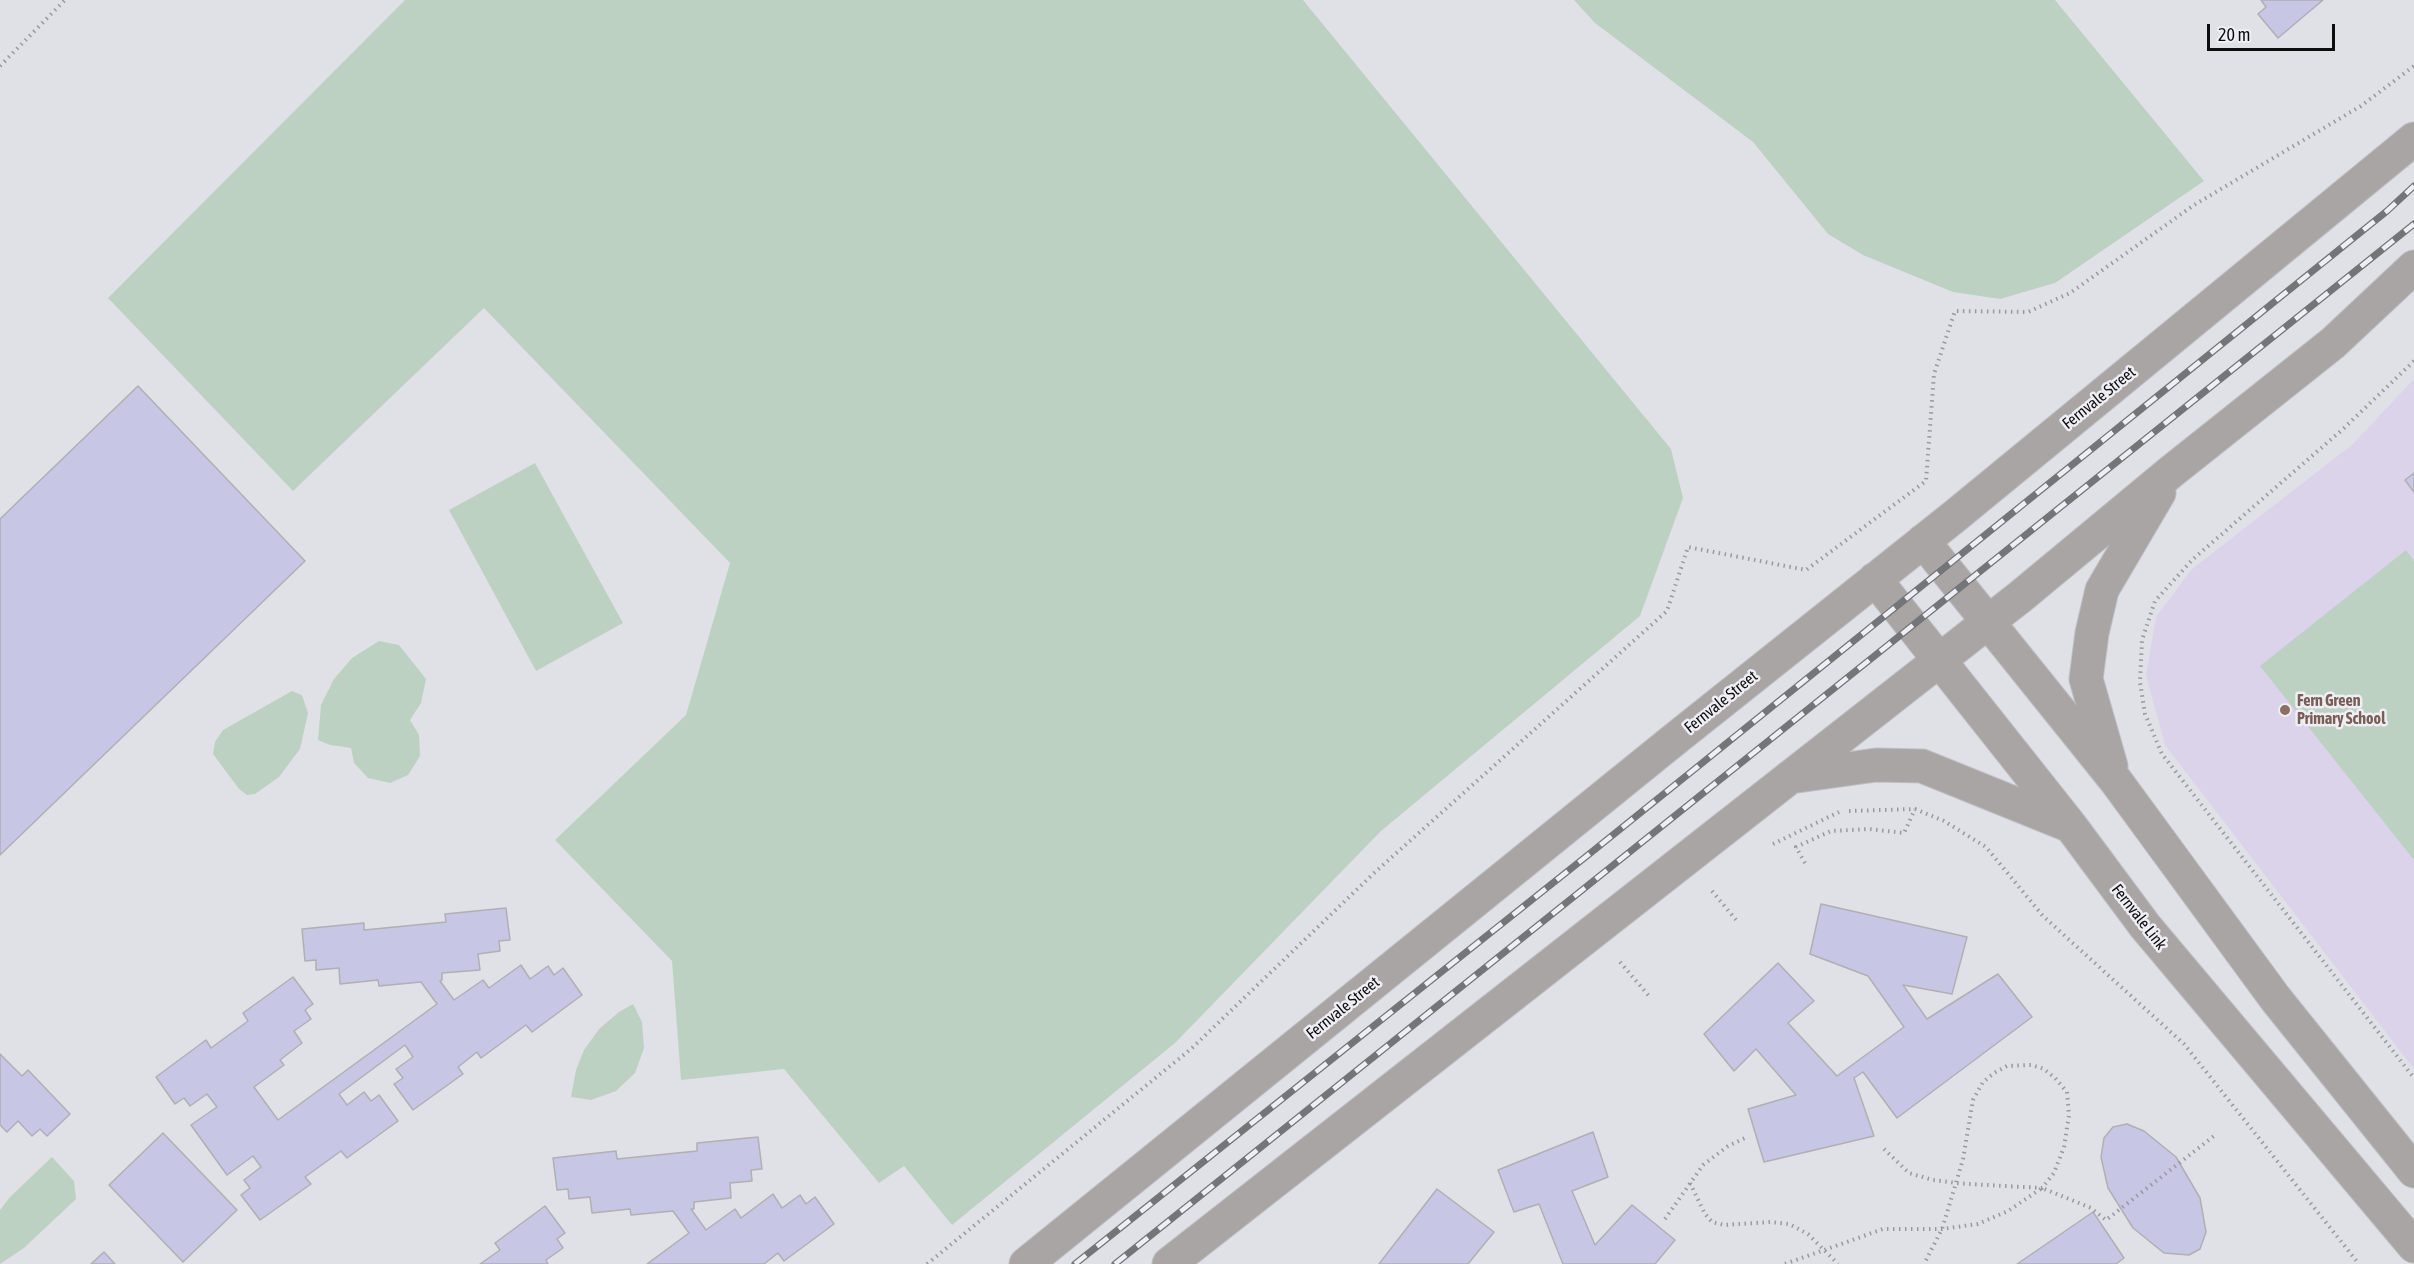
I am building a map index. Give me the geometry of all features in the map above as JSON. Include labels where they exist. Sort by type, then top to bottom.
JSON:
[{"type":"street","name":"Fernvale Street","points":[[1026,1264],[1923,542],[2414,140]]},
{"type":"street","points":[[1169,1264],[1988,621],[2332,343],[2414,267]]},
{"type":"street","points":[[2116,781],[2086,680],[2092,633],[2102,590],[2172,471]]},
{"type":"street","points":[[1923,542],[2116,781],[2275,998],[2414,1171]]},
{"type":"street","name":"Fernvale Link","points":[[1875,579],[2070,825],[2145,926],[2414,1245]]},
{"type":"street","points":[[1790,777],[1876,765],[1922,766],[2070,825]]},
{"type":"path","points":[[0,66],[66,0]]},
{"type":"path","points":[[927,1264],[1191,1049],[1372,875],[1667,611],[1688,547],[1806,570],[1926,481],[1934,374],[1955,311],[2028,312],[2070,293],[2194,205],[2361,106],[2414,66]]},
{"type":"path","points":[[2414,361],[2343,429],[2192,560],[2155,601],[2142,640],[2140,682],[2145,714],[2162,754],[2414,1078]]},
{"type":"path","points":[[1805,863],[1796,847],[1831,831],[1869,829],[1904,833],[1915,809]]},
{"type":"path","points":[[1766,849],[1775,842],[1840,811],[1915,809],[1944,821],[1986,847],[2043,915],[2184,1044],[2359,1264]]},
{"type":"path","points":[[1702,898],[1721,884]]},
{"type":"path","points":[[1712,891],[1737,921]]},
{"type":"path","points":[[1611,969],[1629,955]]},
{"type":"path","points":[[1620,962],[1649,996]]},
{"type":"path","points":[[1785,1264],[1882,1229],[1942,1229],[1978,1224],[2008,1211],[2042,1188],[2054,1173],[2064,1148],[2069,1115],[2069,1103],[2063,1086],[2044,1069],[2032,1065],[2007,1066],[1994,1073],[1983,1083],[1973,1100],[1963,1159],[1942,1229],[1924,1264]]},
{"type":"path","points":[[1884,1149],[1909,1173],[1933,1180],[1956,1183],[2042,1188],[2091,1208],[2106,1220],[2214,1136]]},
{"type":"path","points":[[1665,1219],[1703,1165],[1747,1137]]},
{"type":"path","points":[[1690,1183],[1705,1214],[1712,1222],[1740,1225],[1770,1222],[1789,1224],[1808,1234],[1838,1264]]},
{"type":"shaded area","name":"Fern Green Primary School","points":[[2414,379],[2414,1069],[2165,745],[2146,675],[2156,617],[2192,569],[2353,444]]},
{"type":"green space","points":[[405,0],[1303,0],[1671,449],[1683,498],[1640,616],[1381,831],[1175,1043],[952,1225],[904,1166],[879,1183],[784,1069],[681,1080],[672,961],[555,840],[686,715],[730,563],[484,308],[293,491],[108,298]]},
{"type":"green space","points":[[1574,0],[2055,0],[2204,181],[2055,283],[2000,299],[1953,292],[1863,255],[1828,234],[1753,142],[1595,23]]},
{"type":"green space","points":[[535,463],[623,623],[536,671],[449,510]]},
{"type":"green space","points":[[2406,550],[2414,561],[2414,860],[2260,666]]},
{"type":"green space","points":[[379,641],[399,645],[426,679],[421,703],[410,720],[419,735],[420,756],[408,775],[390,783],[368,778],[354,763],[351,748],[330,745],[318,740],[321,705],[334,679],[352,658]]},
{"type":"green space","points":[[292,691],[302,695],[308,713],[300,749],[279,777],[255,794],[247,795],[239,789],[213,754],[215,742],[223,730]]},
{"type":"green space","points":[[633,1004],[642,1022],[644,1048],[635,1073],[616,1091],[591,1100],[571,1097],[576,1070],[584,1050],[599,1029],[619,1012]]},
{"type":"green space","points":[[52,1157],[74,1181],[76,1199],[24,1248],[0,1264],[0,1210],[10,1197]]},
{"type":"building","points":[[2261,0],[2323,0],[2278,38],[2258,14],[2266,7]]},
{"type":"building","points":[[138,386],[305,561],[0,855],[0,519]]},
{"type":"building","points":[[2414,473],[2414,492],[2405,480]]},
{"type":"building","points":[[1821,904],[1967,937],[1952,994],[1903,985],[1927,1019],[1998,974],[2032,1017],[1897,1118],[1863,1072],[1854,1078],[1874,1136],[1764,1162],[1748,1109],[1796,1095],[1756,1049],[1734,1071],[1704,1034],[1778,963],[1814,1001],[1788,1023],[1837,1076],[1904,1027],[1868,976],[1810,954]]},
{"type":"building","points":[[506,908],[510,940],[499,941],[500,951],[478,954],[480,970],[442,973],[440,981],[454,1000],[483,980],[489,988],[521,965],[530,979],[548,966],[554,975],[563,968],[582,995],[532,1032],[526,1025],[481,1058],[477,1052],[458,1067],[463,1074],[413,1110],[394,1084],[403,1078],[396,1069],[413,1057],[405,1045],[339,1094],[347,1105],[364,1092],[371,1101],[379,1095],[398,1121],[347,1158],[341,1151],[305,1177],[311,1184],[260,1220],[241,1195],[250,1188],[244,1180],[261,1167],[253,1156],[227,1175],[191,1125],[217,1107],[207,1094],[190,1106],[184,1098],[175,1104],[156,1077],[206,1040],[211,1048],[248,1021],[243,1013],[293,977],[313,1004],[305,1010],[311,1019],[294,1031],[302,1043],[280,1060],[284,1065],[254,1087],[278,1120],[437,1004],[421,982],[379,986],[378,980],[340,984],[339,968],[316,970],[316,960],[305,961],[302,929],[364,923],[364,930],[446,922],[445,914]]},
{"type":"building","points":[[0,1054],[22,1076],[28,1070],[70,1114],[47,1136],[40,1129],[32,1136],[18,1121],[7,1132],[0,1125]]},
{"type":"building","points":[[2127,1124],[2144,1131],[2176,1157],[2200,1198],[2206,1232],[2200,1249],[2189,1255],[2164,1253],[2133,1228],[2108,1188],[2101,1157],[2104,1138],[2113,1127]]},
{"type":"building","points":[[1593,1132],[1608,1177],[1572,1191],[1595,1245],[1632,1205],[1675,1240],[1655,1264],[1563,1264],[1539,1204],[1514,1212],[1498,1170]]},
{"type":"building","points":[[163,1133],[237,1210],[183,1262],[109,1185]]},
{"type":"building","points":[[758,1137],[762,1169],[751,1170],[752,1181],[730,1183],[731,1198],[694,1202],[694,1209],[691,1209],[706,1230],[735,1209],[741,1218],[773,1194],[782,1208],[800,1195],[806,1204],[815,1197],[834,1224],[784,1261],[778,1253],[764,1264],[647,1264],[689,1233],[673,1211],[631,1215],[630,1209],[592,1213],[590,1197],[569,1199],[568,1189],[557,1190],[553,1158],[616,1151],[617,1159],[697,1151],[697,1143]]},
{"type":"building","points":[[1437,1189],[1494,1232],[1468,1264],[1379,1264]]},
{"type":"building","points":[[545,1206],[565,1233],[557,1239],[563,1248],[546,1260],[548,1264],[480,1264],[500,1250],[495,1243]]},
{"type":"building","points":[[2093,1212],[2124,1258],[2116,1264],[2017,1264]]},
{"type":"building","points":[[104,1252],[115,1264],[91,1264]]},
{"type":"railway","points":[[1075,1264],[1588,855],[2387,211],[2414,186]]},
{"type":"railway","points":[[1115,1264],[2414,224]]},
{"type":"place","name":"Fern Green Primary School","points":[[2285,710]]}]
